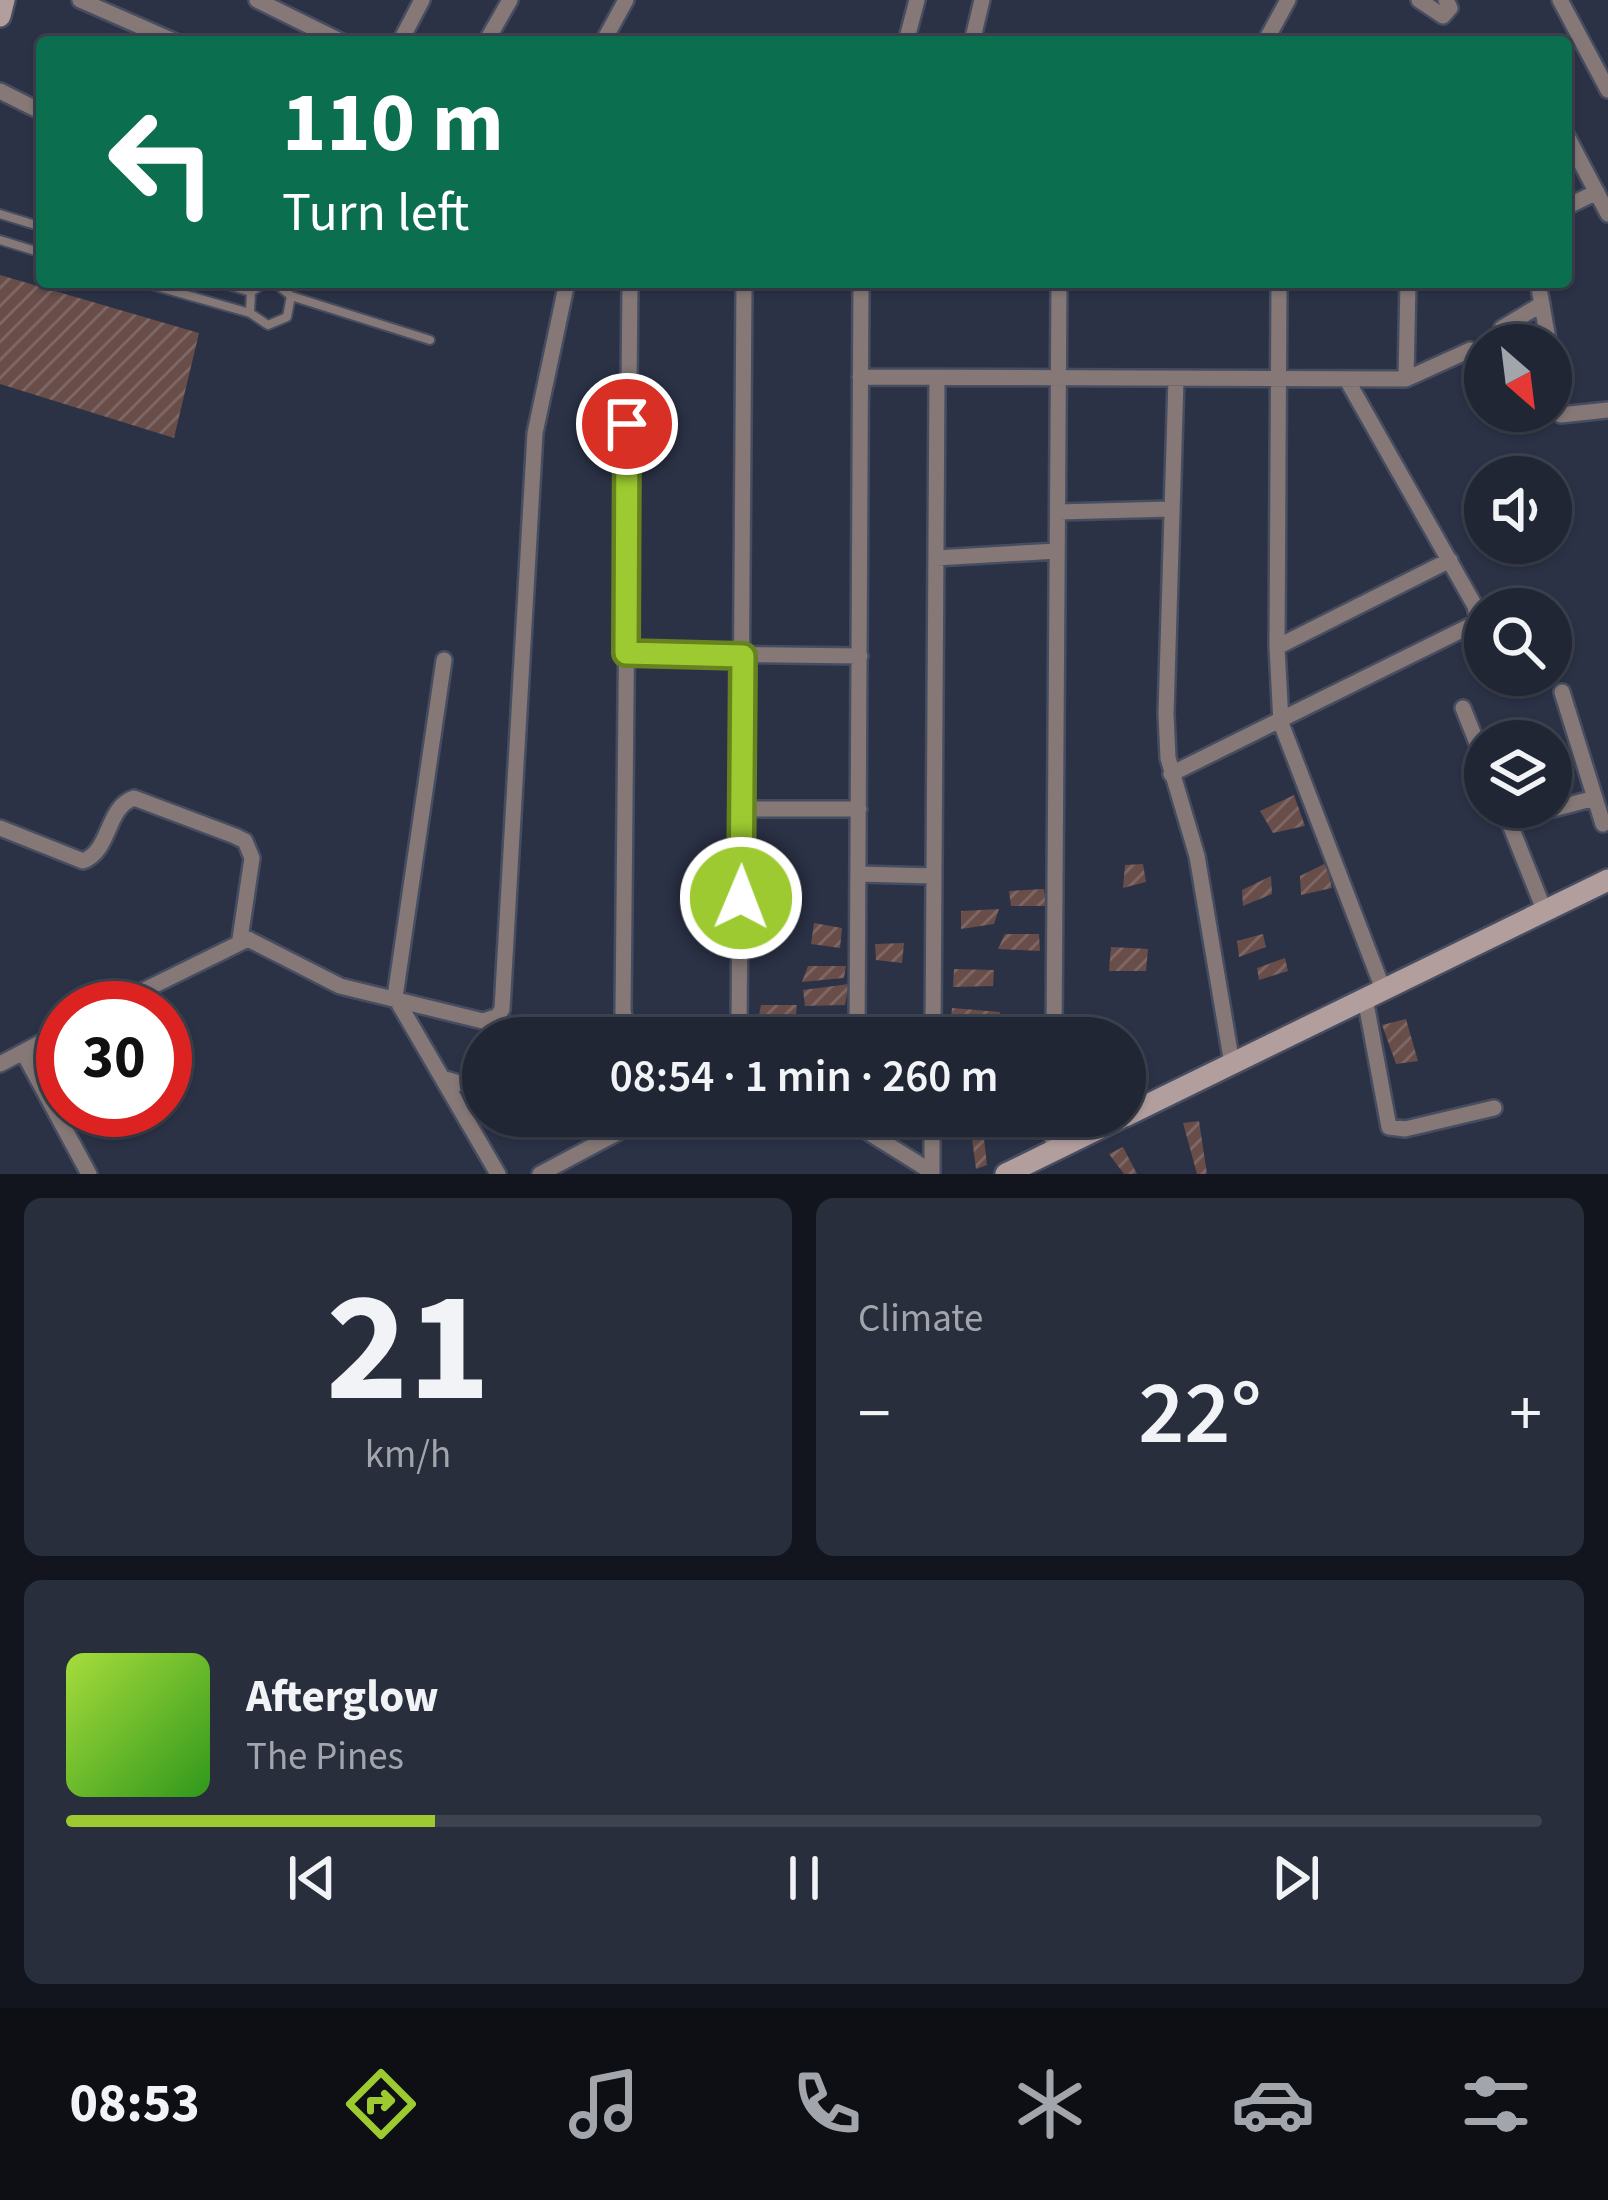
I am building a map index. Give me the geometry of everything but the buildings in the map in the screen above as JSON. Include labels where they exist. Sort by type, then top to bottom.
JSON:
[{"type":"street","points":[[0,16],[4,0]]},
{"type":"street","points":[[80,0],[162,36]]},
{"type":"street","points":[[257,0],[330,36]]},
{"type":"street","points":[[403,36],[422,0]]},
{"type":"street","points":[[489,36],[510,0]]},
{"type":"street","points":[[612,36],[626,0]]},
{"type":"street","points":[[908,36],[917,0]]},
{"type":"street","points":[[973,36],[982,0]]},
{"type":"street","points":[[1268,36],[1288,0]]},
{"type":"street","points":[[1419,0],[1443,16],[1449,13],[1446,0]]},
{"type":"street","points":[[1560,0],[1608,90]]},
{"type":"street","points":[[0,91],[36,109]]},
{"type":"street","points":[[1572,145],[1608,214]]},
{"type":"street","points":[[1572,204],[1597,192]]},
{"type":"street","points":[[160,981],[240,939],[254,940],[340,986],[483,1021],[492,1021],[502,1009],[535,433],[566,288]]},
{"type":"street","points":[[624,1017],[630,288]]},
{"type":"street","points":[[739,1017],[744,288]]},
{"type":"street","points":[[858,1017],[861,288]]},
{"type":"street","points":[[1054,1017],[1059,288]]},
{"type":"street","points":[[1280,288],[1277,646],[1281,723],[1374,993],[1389,1127],[1405,1129],[1494,1108]]},
{"type":"street","points":[[1406,380],[1408,288]]},
{"type":"street","points":[[1539,288],[1545,324]]},
{"type":"street","points":[[1509,324],[1542,304]]},
{"type":"street","points":[[860,377],[1406,380],[1464,353]]},
{"type":"street","points":[[933,1017],[937,377]]},
{"type":"street","points":[[1176,379],[1166,713],[1172,774],[1197,856],[1232,1064]]},
{"type":"street","points":[[1172,774],[1478,622],[1475,606],[1347,380]]},
{"type":"street","points":[[1572,414],[1608,410]]},
{"type":"street","points":[[1058,512],[1172,508]]},
{"type":"street","points":[[935,558],[1057,551]]},
{"type":"street","points":[[1277,646],[1450,560]]},
{"type":"street","points":[[626,653],[860,656]]},
{"type":"street","points":[[443,660],[395,997],[498,1174]]},
{"type":"street","points":[[1563,696],[1603,824]]},
{"type":"street","points":[[1463,708],[1468,720]]},
{"type":"street","points":[[1572,801],[1595,797]]},
{"type":"street","points":[[0,828],[83,861],[97,854],[122,804],[134,798],[235,836],[245,841],[252,858],[240,939]]},
{"type":"street","points":[[743,809],[859,809]]},
{"type":"street","points":[[1512,828],[1545,912]]},
{"type":"street","points":[[859,874],[934,876]]},
{"type":"street","points":[[1146,1106],[1608,880]]},
{"type":"street","points":[[0,1064],[36,1045]]},
{"type":"street","points":[[23,1052],[89,1174]]},
{"type":"street","points":[[442,1078],[462,1084]]},
{"type":"street","points":[[540,1174],[610,1137]]},
{"type":"street","points":[[875,1137],[932,1173]]},
{"type":"street","points":[[932,1137],[932,1173]]},
{"type":"street","points":[[1053,1137],[1053,1151]]},
{"type":"street","points":[[1006,1174],[1082,1137]]},
{"type":"lane","points":[[0,214],[36,225]]},
{"type":"lane","points":[[0,240],[36,251]]},
{"type":"lane","points":[[161,288],[275,325],[287,317],[291,296]]},
{"type":"lane","points":[[238,288],[251,292],[259,288]]},
{"type":"lane","points":[[279,288],[291,296],[430,340]]},
{"type":"lane","points":[[250,314],[251,292]]},
{"type":"route","points":[[627,424],[626,653],[743,656],[741,898]]}]
